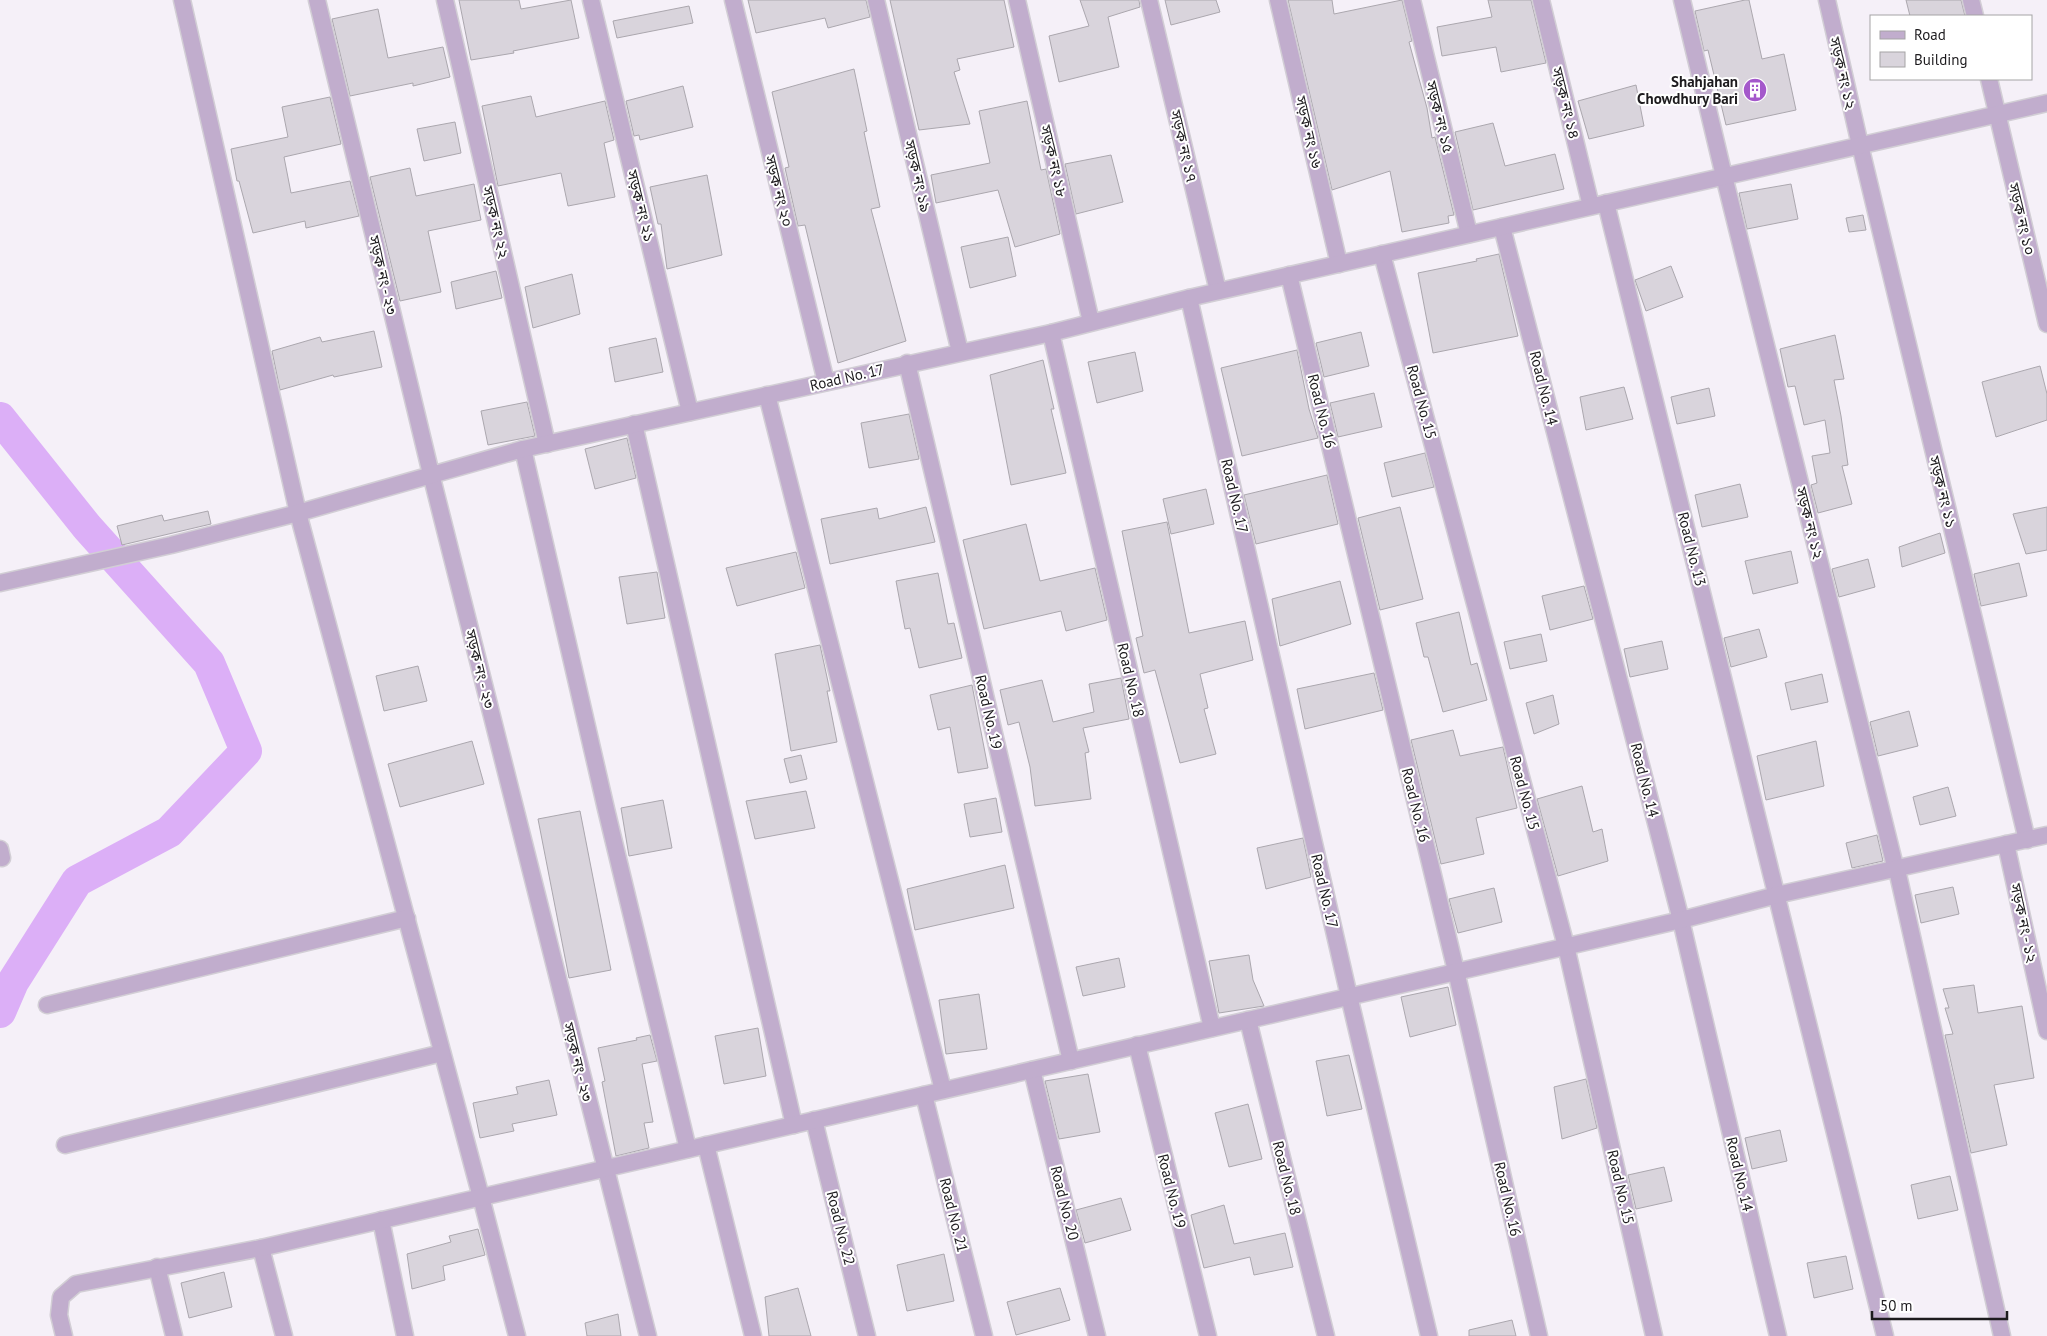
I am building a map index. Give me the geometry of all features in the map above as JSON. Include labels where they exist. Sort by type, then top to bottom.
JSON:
[{"type":"street","points":[[182,0],[298,514],[517,1336]]},
{"type":"street","name":"সড়ক নং - ২৩","points":[[317,0],[431,474],[648,1336]]},
{"type":"street","name":"সড়ক নং ২২","points":[[445,0],[547,444]]},
{"type":"street","name":"সড়ক নং ২১","points":[[591,0],[690,412]]},
{"type":"street","name":"সড়ক নং ২০","points":[[733,0],[826,382]]},
{"type":"street","name":"সড়ক নং ১৯","points":[[876,0],[960,352]]},
{"type":"street","name":"সড়ক নং ১৮","points":[[1017,0],[1091,322]]},
{"type":"street","name":"সড়ক নং ১৭","points":[[1149,0],[1218,291]]},
{"type":"street","name":"সড়ক নং ১৬","points":[[1278,0],[1339,264]]},
{"type":"street","name":"সড়ক নং ১৫","points":[[1412,0],[1469,234]]},
{"type":"street","name":"সড়ক নং ১৪","points":[[1541,0],[1599,205]]},
{"type":"street","name":"সড়ক নং ১২","points":[[1682,0],[1896,870],[2002,1336]]},
{"type":"street","name":"সড়ক নং ১২","points":[[1827,0],[1860,145]]},
{"type":"street","points":[[1971,0],[1975,15]]},
{"type":"street","points":[[1989,80],[1998,114]]},
{"type":"street","points":[[1189,298],[2047,103]]},
{"type":"street","name":"সড়ক নং ১০","points":[[1998,114],[2047,324]]},
{"type":"street","name":"সড়ক নং ১১","points":[[1860,145],[2027,840]]},
{"type":"street","name":"Road No. 13","points":[[1599,205],[1777,895],[1885,1336]]},
{"type":"street","name":"Road No. 14","points":[[1502,227],[1681,920],[1778,1336]]},
{"type":"street","name":"Road No. 15","points":[[1382,254],[1566,946],[1654,1336]]},
{"type":"street","name":"Road No. 16","points":[[1289,275],[1456,971],[1539,1336]]},
{"type":"street","name":"Road No. 17","points":[[0,583],[171,545],[298,514],[431,474],[523,449],[907,363],[1051,333],[1189,298],[1429,1336]]},
{"type":"street","name":"Road No. 18","points":[[1051,333],[1212,1028]]},
{"type":"street","name":"Road No. 19","points":[[907,363],[1071,1061]]},
{"type":"street","points":[[767,394],[943,1090]]},
{"type":"street","points":[[634,424],[794,1125]]},
{"type":"street","points":[[523,449],[606,809],[688,1149]]},
{"type":"street","points":[[64,1336],[59,1315],[61,1297],[76,1284],[261,1248],[1681,920],[1777,895],[2047,835]]},
{"type":"street","name":"সড়ক নং - ১২","points":[[2006,844],[2047,1031]]},
{"type":"street","points":[[46,1005],[407,918]]},
{"type":"street","name":"Road No. 18","points":[[1248,1020],[1326,1336]]},
{"type":"street","name":"Road No. 19","points":[[1137,1045],[1208,1336]]},
{"type":"street","points":[[65,1145],[442,1053]]},
{"type":"street","name":"Road No. 20","points":[[1032,1070],[1097,1336]]},
{"type":"street","name":"Road No. 21","points":[[924,1095],[984,1336]]},
{"type":"street","name":"Road No. 22","points":[[814,1120],[868,1336]]},
{"type":"street","points":[[706,1145],[753,1336]]},
{"type":"street","points":[[381,1220],[405,1336]]},
{"type":"street","points":[[261,1248],[284,1336]]},
{"type":"street","points":[[157,1267],[174,1336]]},
{"type":"building","points":[[459,0],[519,0],[521,9],[571,0],[579,38],[513,51],[514,53],[471,60]]},
{"type":"building","points":[[748,0],[866,0],[870,17],[828,28],[825,18],[756,33]]},
{"type":"building","points":[[890,0],[1004,0],[1014,47],[957,59],[960,70],[954,72],[970,124],[919,130]]},
{"type":"building","points":[[1080,0],[1139,0],[1140,7],[1108,17],[1119,67],[1059,82],[1049,36],[1089,26]]},
{"type":"building","points":[[1165,0],[1216,0],[1220,12],[1171,25]]},
{"type":"building","points":[[1288,0],[1332,0],[1334,14],[1402,0],[1412,41],[1409,42],[1427,108],[1432,138],[1435,137],[1454,215],[1448,216],[1449,223],[1402,232],[1390,171],[1332,190]]},
{"type":"building","points":[[1488,0],[1531,0],[1546,63],[1501,72],[1496,47],[1442,56],[1437,27],[1492,17]]},
{"type":"building","points":[[1749,0],[1762,59],[1784,54],[1796,110],[1726,125],[1708,50],[1704,51],[1695,11]]},
{"type":"building","points":[[1906,0],[1961,0],[1965,15],[1910,15]]},
{"type":"building","points":[[689,6],[693,23],[617,38],[613,21]]},
{"type":"building","points":[[378,9],[388,58],[443,47],[450,77],[413,86],[413,83],[350,96],[332,19]]},
{"type":"building","points":[[854,69],[867,131],[864,132],[880,207],[871,209],[906,341],[838,363],[805,225],[798,226],[785,168],[789,167],[772,92]]},
{"type":"building","points":[[1636,85],[1644,126],[1589,139],[1578,101]]},
{"type":"building","points":[[683,86],[693,127],[640,140],[639,135],[634,136],[626,101]]},
{"type":"building","points":[[531,96],[536,117],[605,101],[614,140],[604,143],[615,197],[568,206],[561,173],[498,186],[482,106]]},
{"type":"building","points":[[330,97],[341,144],[284,157],[291,193],[350,181],[359,216],[306,228],[305,221],[253,233],[239,181],[237,181],[231,149],[288,137],[282,107]]},
{"type":"building","points":[[1027,101],[1041,170],[1046,169],[1060,234],[1015,247],[998,190],[936,203],[931,175],[990,163],[979,111]]},
{"type":"building","points":[[455,122],[461,153],[424,161],[417,129]]},
{"type":"building","points":[[1493,123],[1505,166],[1555,154],[1564,189],[1473,210],[1455,132]]},
{"type":"building","points":[[1111,155],[1123,202],[1076,214],[1065,164]]},
{"type":"building","points":[[410,168],[416,196],[474,184],[481,220],[428,231],[441,292],[400,301],[370,177]]},
{"type":"building","points":[[707,175],[722,255],[667,269],[661,224],[658,224],[650,187]]},
{"type":"building","points":[[1791,184],[1798,219],[1747,229],[1739,193]]},
{"type":"building","points":[[1863,215],[1866,230],[1849,232],[1846,218]]},
{"type":"building","points":[[1008,237],[1016,276],[970,288],[961,247]]},
{"type":"building","points":[[1499,254],[1518,336],[1433,353],[1418,273],[1477,261],[1476,259]]},
{"type":"building","points":[[1671,266],[1683,297],[1646,311],[1635,280]]},
{"type":"building","points":[[496,271],[502,298],[456,309],[451,282]]},
{"type":"building","points":[[572,274],[580,314],[533,328],[525,287]]},
{"type":"building","points":[[374,331],[382,367],[334,377],[333,375],[280,390],[272,351],[320,337],[322,342]]},
{"type":"building","points":[[1361,332],[1369,366],[1324,377],[1316,343]]},
{"type":"building","points":[[1835,335],[1844,379],[1834,380],[1848,465],[1842,466],[1852,504],[1818,513],[1811,485],[1817,483],[1812,456],[1830,453],[1825,420],[1804,425],[1795,386],[1788,387],[1780,349]]},
{"type":"building","points":[[656,338],[663,372],[615,382],[609,348]]},
{"type":"building","points":[[1297,350],[1309,409],[1318,438],[1242,456],[1221,368]]},
{"type":"building","points":[[1135,352],[1143,391],[1097,403],[1088,362]]},
{"type":"building","points":[[1043,360],[1054,409],[1051,409],[1066,473],[1011,485],[990,375]]},
{"type":"building","points":[[2040,366],[2047,394],[2047,420],[1996,437],[1982,382]]},
{"type":"building","points":[[1624,387],[1633,419],[1586,430],[1580,397]]},
{"type":"building","points":[[1709,388],[1715,416],[1677,424],[1671,397]]},
{"type":"building","points":[[1374,393],[1382,427],[1338,437],[1330,403]]},
{"type":"building","points":[[527,402],[535,436],[488,445],[481,411]]},
{"type":"building","points":[[909,414],[919,459],[869,468],[861,423]]},
{"type":"building","points":[[627,438],[636,478],[595,489],[585,449]]},
{"type":"building","points":[[1425,453],[1434,487],[1392,497],[1384,463]]},
{"type":"building","points":[[1327,475],[1338,524],[1256,544],[1244,495]]},
{"type":"building","points":[[1740,484],[1748,517],[1702,527],[1695,495]]},
{"type":"building","points":[[1206,489],[1214,524],[1171,534],[1163,499]]},
{"type":"building","points":[[926,507],[935,542],[830,564],[821,519],[877,508],[879,519]]},
{"type":"building","points":[[1400,507],[1423,599],[1380,610],[1358,518]]},
{"type":"building","points":[[2047,507],[2047,550],[2026,554],[2013,514]]},
{"type":"building","points":[[208,511],[211,524],[122,545],[117,526],[162,515],[164,521]]},
{"type":"building","points":[[1167,522],[1189,633],[1245,621],[1253,660],[1200,674],[1208,708],[1204,709],[1216,754],[1180,763],[1155,670],[1144,673],[1136,638],[1143,636],[1122,531]]},
{"type":"building","points":[[1026,524],[1040,581],[1095,568],[1107,620],[1066,631],[1061,611],[984,629],[963,540]]},
{"type":"building","points":[[1940,533],[1945,553],[1902,567],[1899,547]]},
{"type":"building","points":[[1791,551],[1798,583],[1753,594],[1745,561]]},
{"type":"building","points":[[796,552],[805,588],[737,606],[726,568]]},
{"type":"building","points":[[1868,559],[1875,587],[1839,597],[1832,569]]},
{"type":"building","points":[[2019,563],[2027,596],[1981,606],[1974,574]]},
{"type":"building","points":[[657,572],[665,618],[627,624],[619,577]]},
{"type":"building","points":[[938,573],[948,624],[954,623],[962,658],[919,668],[910,628],[905,629],[896,581]]},
{"type":"building","points":[[1340,581],[1351,624],[1280,646],[1272,599]]},
{"type":"building","points":[[1584,586],[1593,619],[1550,630],[1542,596]]},
{"type":"building","points":[[1459,612],[1471,665],[1477,663],[1487,700],[1443,712],[1428,657],[1424,657],[1416,623]]},
{"type":"building","points":[[1759,629],[1767,657],[1731,667],[1724,638]]},
{"type":"building","points":[[1541,634],[1547,661],[1510,669],[1504,642]]},
{"type":"building","points":[[1662,641],[1668,669],[1630,677],[1624,649]]},
{"type":"building","points":[[820,645],[830,691],[827,691],[837,742],[791,751],[775,654]]},
{"type":"building","points":[[418,666],[427,701],[384,711],[376,676]]},
{"type":"building","points":[[1374,673],[1383,710],[1305,729],[1297,689]]},
{"type":"building","points":[[1822,674],[1828,702],[1791,710],[1785,683]]},
{"type":"building","points":[[1121,678],[1129,719],[1083,728],[1089,752],[1085,753],[1091,799],[1035,806],[1030,767],[1019,722],[1008,725],[1000,690],[1042,680],[1053,722],[1094,712],[1089,684]]},
{"type":"building","points":[[972,685],[988,768],[958,773],[950,727],[938,730],[930,695]]},
{"type":"building","points":[[1553,695],[1559,724],[1534,734],[1526,703]]},
{"type":"building","points":[[1909,711],[1918,746],[1878,756],[1870,722]]},
{"type":"building","points":[[1453,730],[1460,756],[1503,747],[1517,808],[1476,818],[1484,854],[1441,864],[1411,740]]},
{"type":"building","points":[[472,741],[484,784],[400,807],[388,764]]},
{"type":"building","points":[[1816,741],[1824,786],[1766,800],[1757,756]]},
{"type":"building","points":[[801,755],[807,779],[790,783],[784,759]]},
{"type":"building","points":[[1582,786],[1593,832],[1602,829],[1608,861],[1558,876],[1537,799]]},
{"type":"building","points":[[1948,787],[1956,816],[1920,825],[1913,797]]},
{"type":"building","points":[[806,791],[815,828],[755,839],[746,801]]},
{"type":"building","points":[[996,798],[1002,832],[970,837],[964,804]]},
{"type":"building","points":[[663,800],[672,848],[629,856],[621,808]]},
{"type":"building","points":[[580,811],[611,970],[569,978],[538,819]]},
{"type":"building","points":[[1877,835],[1883,861],[1852,868],[1846,843]]},
{"type":"building","points":[[1303,838],[1311,877],[1266,889],[1257,848]]},
{"type":"building","points":[[1005,865],[1014,908],[915,930],[907,889]]},
{"type":"building","points":[[1953,887],[1959,914],[1921,923],[1915,895]]},
{"type":"building","points":[[1494,888],[1502,922],[1458,933],[1449,899]]},
{"type":"building","points":[[1249,955],[1253,980],[1264,1006],[1219,1013],[1209,961]]},
{"type":"building","points":[[1119,958],[1125,987],[1083,996],[1076,967]]},
{"type":"building","points":[[1974,985],[1978,1013],[2022,1006],[2034,1078],[1994,1085],[2007,1145],[1971,1153],[1945,1035],[1953,1034],[1945,1008],[1949,1008],[1943,989]]},
{"type":"building","points":[[1448,987],[1456,1025],[1410,1037],[1401,997]]},
{"type":"building","points":[[979,994],[987,1049],[946,1054],[939,1000]]},
{"type":"building","points":[[758,1028],[766,1076],[724,1084],[715,1036]]},
{"type":"building","points":[[650,1035],[657,1061],[642,1064],[653,1122],[644,1123],[649,1148],[616,1156],[602,1082],[605,1081],[598,1048],[637,1040],[636,1038]]},
{"type":"building","points":[[1349,1055],[1362,1109],[1327,1116],[1316,1061]]},
{"type":"building","points":[[1088,1074],[1100,1132],[1059,1139],[1045,1081]]},
{"type":"building","points":[[1586,1079],[1597,1128],[1562,1139],[1554,1087]]},
{"type":"building","points":[[549,1080],[557,1115],[512,1124],[514,1131],[480,1138],[473,1103],[518,1094],[516,1087]]},
{"type":"building","points":[[1248,1104],[1262,1159],[1229,1167],[1215,1113]]},
{"type":"building","points":[[1780,1130],[1787,1161],[1752,1169],[1745,1138]]},
{"type":"building","points":[[1664,1167],[1672,1201],[1636,1209],[1628,1175]]},
{"type":"building","points":[[1950,1176],[1958,1210],[1918,1219],[1911,1185]]},
{"type":"building","points":[[1121,1198],[1131,1230],[1085,1243],[1076,1210]]},
{"type":"building","points":[[1224,1205],[1234,1244],[1285,1233],[1293,1267],[1254,1275],[1250,1257],[1204,1268],[1191,1215]]},
{"type":"building","points":[[478,1229],[485,1255],[443,1266],[445,1280],[412,1289],[407,1254],[451,1242],[449,1236]]},
{"type":"building","points":[[944,1254],[954,1301],[907,1311],[897,1265]]},
{"type":"building","points":[[1846,1256],[1853,1289],[1814,1298],[1807,1263]]},
{"type":"building","points":[[224,1272],[232,1307],[189,1318],[181,1283]]},
{"type":"building","points":[[798,1288],[811,1336],[769,1336],[765,1297]]},
{"type":"building","points":[[1060,1288],[1070,1320],[1016,1335],[1007,1302]]},
{"type":"building","points":[[618,1314],[621,1336],[587,1336],[585,1323]]},
{"type":"building","points":[[1512,1320],[1516,1336],[1469,1336],[1469,1330]]},
{"type":"waterway","points":[[0,418],[87,527],[209,663],[246,751],[169,832],[77,881],[13,982],[0,1012]]},
{"type":"place","name":"Shahjahan Chowdhury Bari","points":[[1755,90]]}]
